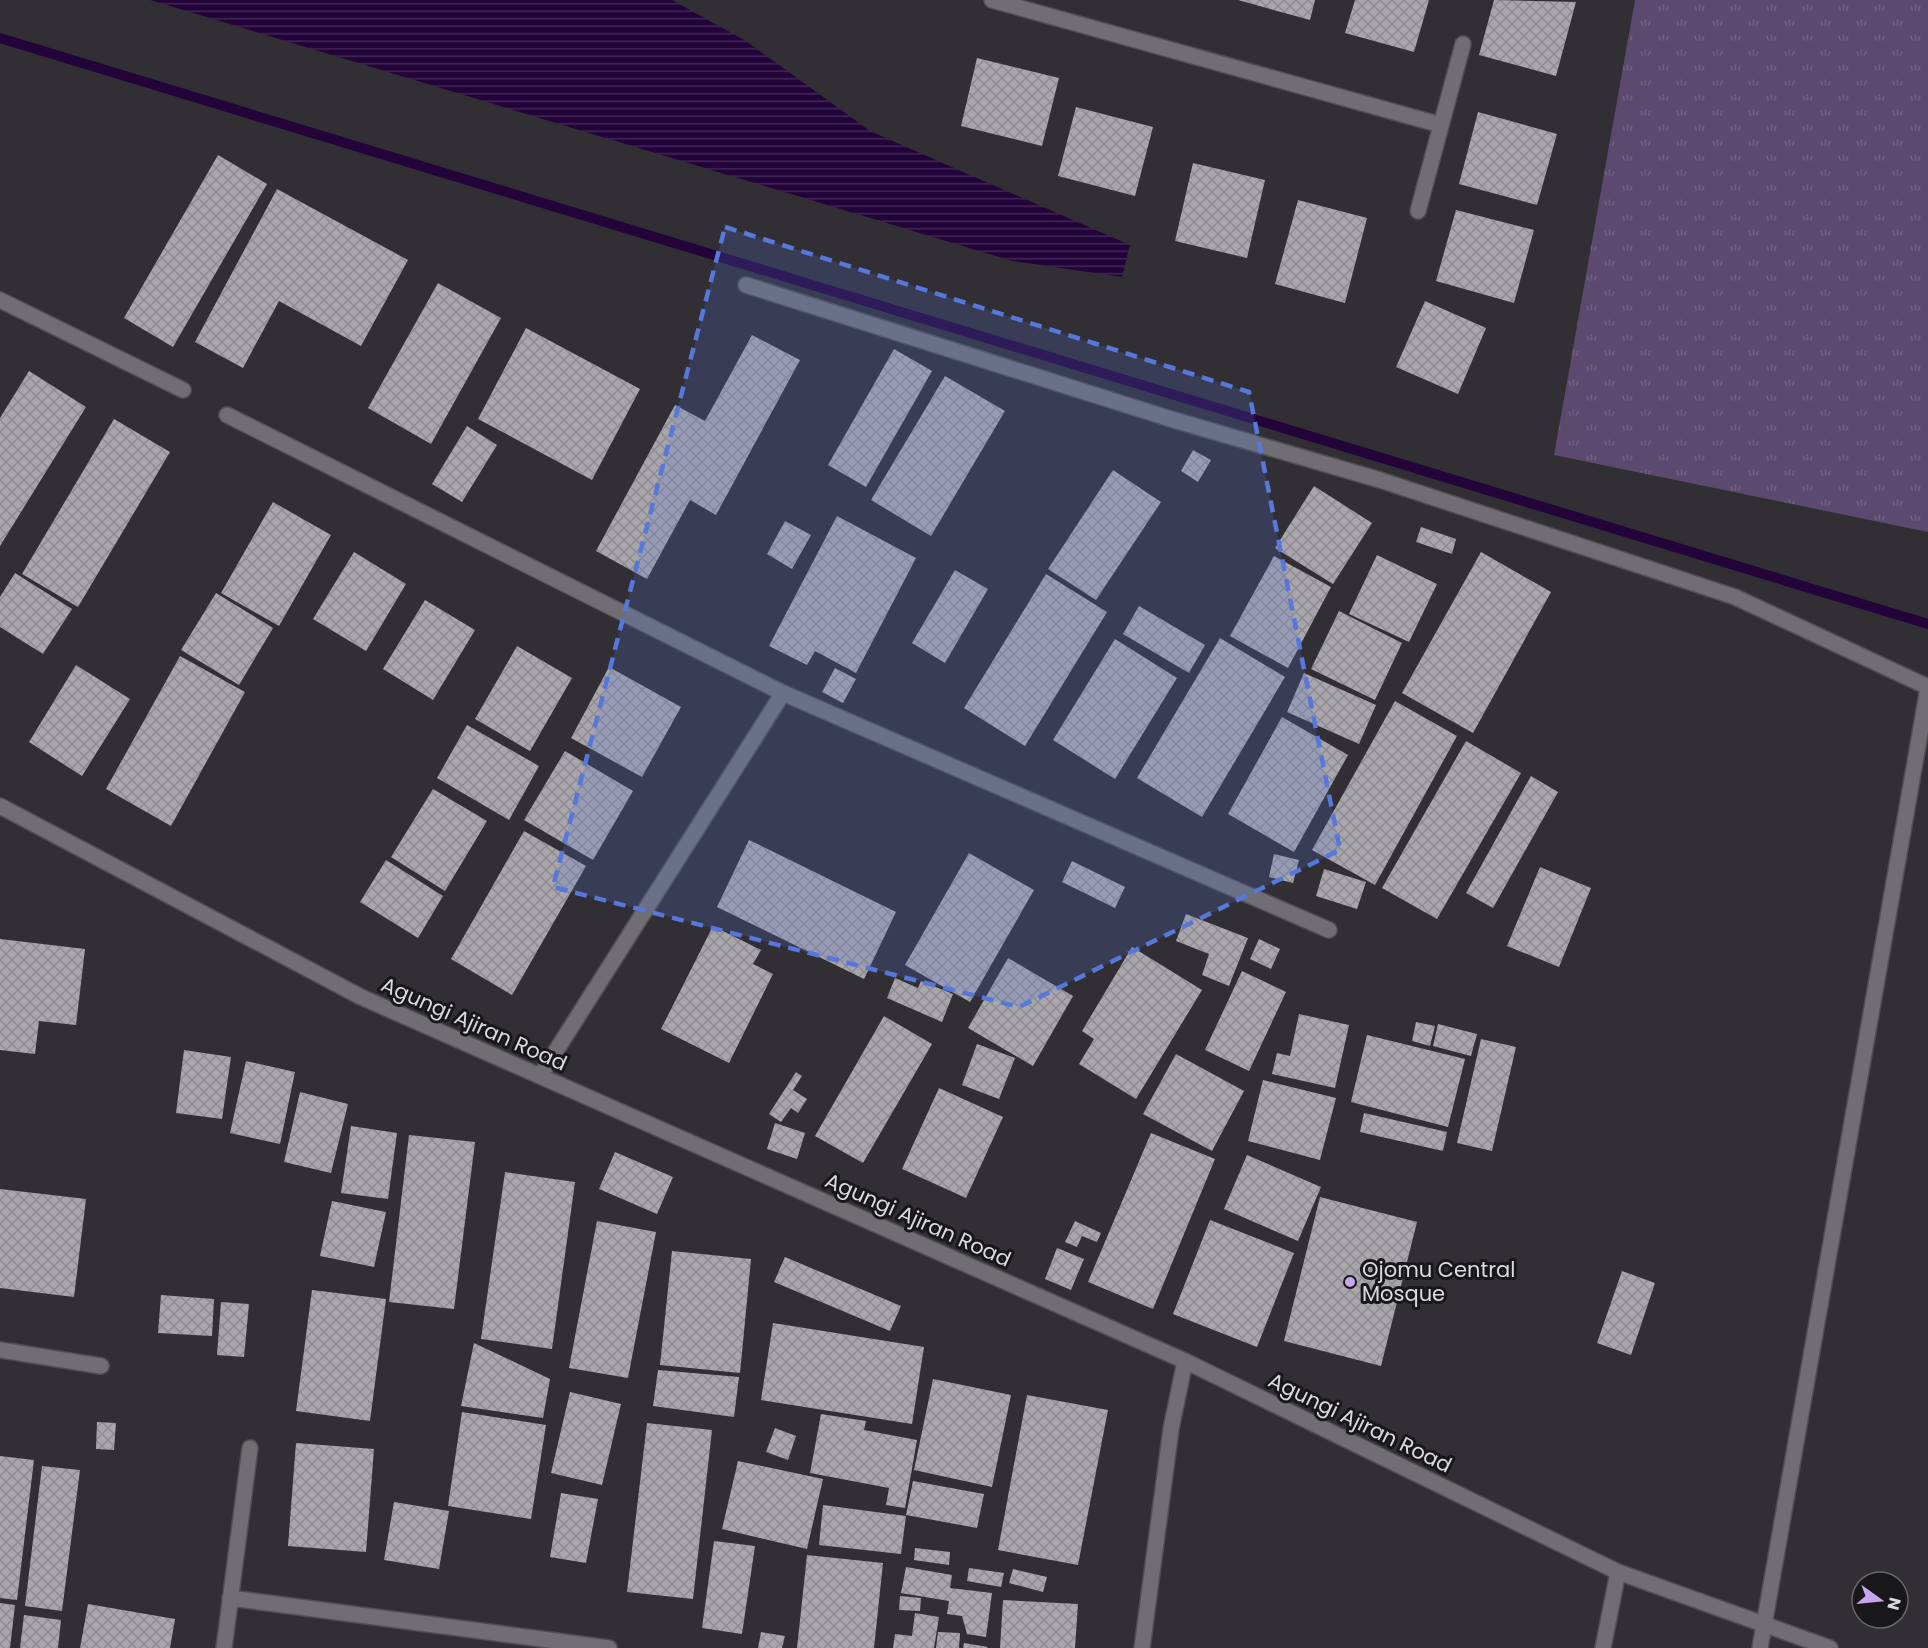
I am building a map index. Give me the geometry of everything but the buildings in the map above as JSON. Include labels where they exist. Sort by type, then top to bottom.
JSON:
[{"type":"street","points":[[992,0],[1441,125]]},
{"type":"street","points":[[1418,211],[1463,44]]},
{"type":"street","points":[[746,285],[1174,420],[1380,480],[1735,597],[1928,687],[1767,1623],[1760,1648]]},
{"type":"street","points":[[0,300],[183,390]]},
{"type":"street","points":[[227,415],[783,693],[1329,930]]},
{"type":"street","points":[[540,1076],[783,693]]},
{"type":"street","name":"Agungi Ajiran Road","points":[[0,806],[361,997],[1185,1361],[1618,1572],[1767,1623],[1830,1648]]},
{"type":"street","points":[[0,1350],[101,1366]]},
{"type":"street","points":[[1142,1648],[1170,1429],[1185,1361]]},
{"type":"street","points":[[224,1648],[250,1448]]},
{"type":"street","points":[[1603,1648],[1618,1572]]},
{"type":"street","points":[[230,1598],[609,1648]]},
{"type":"highlighted area","points":[[725,227],[1249,392],[1340,850],[1019,1007],[553,887]]},
{"type":"green space","points":[[1635,0],[1928,0],[1928,532],[1554,455]]},
{"type":"shaded area","points":[[150,0],[672,0],[746,41],[870,131],[1130,245],[1122,277],[1012,261]]},
{"type":"waterway","points":[[0,38],[1928,624]]},
{"type":"place","name":"Ojomu Central Mosque","points":[[1350,1282]]}]
